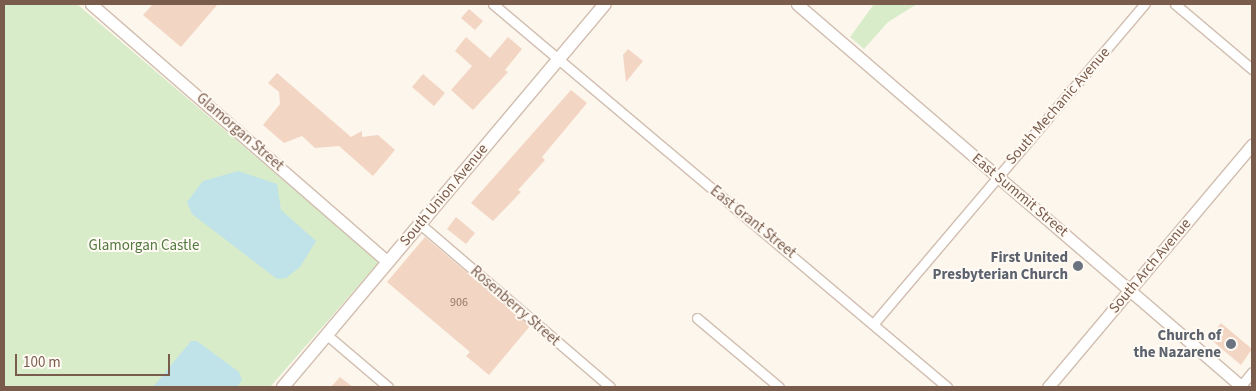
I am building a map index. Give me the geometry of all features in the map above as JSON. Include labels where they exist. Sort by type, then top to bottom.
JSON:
[{"type":"main road","name":"South Union Avenue","points":[[283,387],[605,4]]},
{"type":"street","name":"Glamorgan Street","points":[[91,4],[388,262]]},
{"type":"street","name":"East Grant Street","points":[[493,4],[874,323],[947,387]]},
{"type":"street","name":"East Summit Street","points":[[797,4],[1131,288],[1241,387]]},
{"type":"street","name":"South Mechanic Avenue","points":[[874,323],[997,175],[1145,4]]},
{"type":"street","points":[[1175,4],[1252,69]]},
{"type":"street","name":"South Arch Avenue","points":[[1048,387],[1252,145]]},
{"type":"street","name":"Rosenberry Street","points":[[420,224],[610,387]]},
{"type":"street","points":[[696,318],[779,387]]},
{"type":"street","points":[[327,335],[388,387]]},
{"type":"street","points":[[1241,387],[1252,372]]},
{"type":"green space","name":"Glamorgan Castle","points":[[4,4],[77,4],[379,262],[270,387],[4,387]]},
{"type":"green space","points":[[874,4],[917,4],[888,22],[864,49],[850,37]]},
{"type":"water","points":[[238,171],[277,184],[281,210],[316,241],[300,267],[286,278],[277,279],[192,214],[187,202],[203,181]]},
{"type":"water","points":[[191,341],[197,341],[239,372],[242,380],[237,387],[153,387]]},
{"type":"building","points":[[153,4],[218,4],[181,47],[143,15]]},
{"type":"building","points":[[469,9],[483,21],[475,30],[461,18]]},
{"type":"building","points":[[466,37],[490,58],[508,37],[522,49],[505,70],[508,72],[473,110],[451,90],[472,66],[455,51]]},
{"type":"building","points":[[628,49],[643,61],[626,82],[623,55]]},
{"type":"building","points":[[277,73],[351,137],[362,131],[362,137],[378,135],[395,150],[373,176],[339,146],[315,148],[302,136],[284,143],[263,125],[280,104],[279,92],[268,83]]},
{"type":"building","points":[[423,74],[445,93],[434,106],[412,87]]},
{"type":"building","points":[[571,90],[587,103],[542,157],[545,160],[518,190],[521,192],[493,221],[471,203]]},
{"type":"building","points":[[456,217],[475,233],[466,244],[447,229]]},
{"type":"building","points":[[425,237],[530,326],[489,375],[466,356],[470,352],[387,282]]},
{"type":"building","name":"Church of the Nazarene","points":[[1221,323],[1252,349],[1241,365],[1209,338]]},
{"type":"building","points":[[340,377],[353,387],[331,387]]},
{"type":"place","name":"First United Presbyterian Church","points":[[1078,266]]},
{"type":"place","name":"Church of the Nazarene","points":[[1231,344]]}]
